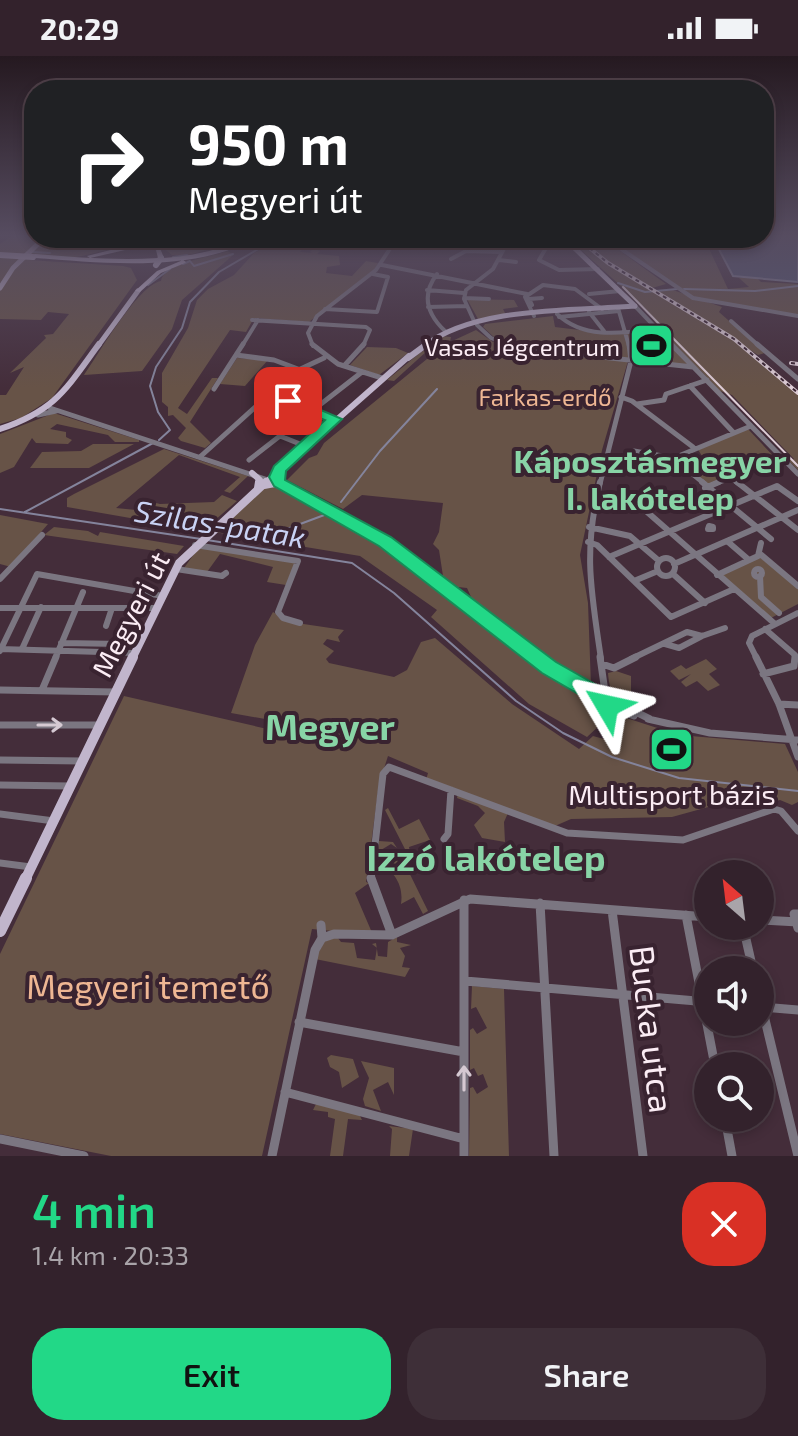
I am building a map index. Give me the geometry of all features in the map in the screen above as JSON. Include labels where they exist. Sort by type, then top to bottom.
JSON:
[{"type":"highway","points":[[138,291],[139,285]]},
{"type":"highway","points":[[138,291],[142,285]]},
{"type":"highway","points":[[138,291],[146,285]]},
{"type":"main road","points":[[614,285],[635,306]]},
{"type":"main road","points":[[0,429],[38,415],[53,405],[138,291]]},
{"type":"main road","points":[[620,309],[635,306]]},
{"type":"main road","name":"Megyeri út","points":[[0,931],[176,569],[196,544],[379,379],[445,331],[477,322],[635,306]]},
{"type":"main road","points":[[252,473],[260,480],[258,488],[280,483],[276,477],[279,469]]},
{"type":"street","points":[[357,285],[325,309],[312,323],[310,342],[324,358],[379,379]]},
{"type":"street","points":[[325,309],[377,312],[385,285]]},
{"type":"street","points":[[430,285],[427,290],[428,307],[445,331]]},
{"type":"street","points":[[464,295],[471,285]]},
{"type":"street","points":[[488,285],[527,297],[542,298]]},
{"type":"street","points":[[527,297],[545,285]]},
{"type":"street","points":[[567,285],[589,294],[620,291]]},
{"type":"street","points":[[672,285],[712,303],[798,316]]},
{"type":"street","points":[[427,290],[489,299]]},
{"type":"street","points":[[589,294],[602,310]]},
{"type":"street","points":[[464,295],[477,322],[495,340],[523,349],[694,367]]},
{"type":"street","points":[[527,297],[535,309],[530,310],[534,316]]},
{"type":"street","points":[[428,307],[467,306]]},
{"type":"street","points":[[635,306],[798,474]]},
{"type":"street","points":[[590,312],[620,309],[631,361],[594,498],[588,542],[605,704]]},
{"type":"street","points":[[590,312],[604,331]]},
{"type":"street","points":[[558,316],[569,327],[627,333],[658,329]]},
{"type":"street","points":[[214,389],[255,320],[368,328],[361,351],[344,366]]},
{"type":"street","points":[[731,321],[798,379]]},
{"type":"street","points":[[236,355],[274,360],[298,369]]},
{"type":"street","points":[[201,456],[298,369],[324,358]]},
{"type":"street","points":[[249,460],[362,372]]},
{"type":"street","points":[[637,404],[664,400],[669,393],[707,380]]},
{"type":"street","points":[[690,386],[733,432]]},
{"type":"street","points":[[271,394],[335,419]]},
{"type":"street","points":[[621,397],[637,404],[693,447]]},
{"type":"street","points":[[53,405],[64,412],[280,483],[385,542],[571,686],[605,704],[650,719],[710,733],[795,739]]},
{"type":"street","points":[[38,415],[64,412]]},
{"type":"street","points":[[751,426],[693,447],[684,452],[680,459],[682,469],[771,539]]},
{"type":"street","points":[[280,436],[305,446]]},
{"type":"street","points":[[634,451],[680,459]]},
{"type":"street","points":[[601,470],[617,466],[604,458]]},
{"type":"street","points":[[705,488],[731,478],[798,530]]},
{"type":"street","points":[[609,557],[777,486],[798,501]]},
{"type":"street","points":[[594,498],[639,507],[775,624]]},
{"type":"street","points":[[591,527],[630,536],[658,560],[674,564],[798,510]]},
{"type":"street","points":[[0,579],[42,535]]},
{"type":"street","points":[[727,541],[749,560]]},
{"type":"street","points":[[588,542],[609,557],[671,617],[734,589]]},
{"type":"street","points":[[761,543],[761,597],[779,613]]},
{"type":"street","points":[[196,544],[298,561],[278,612],[283,618],[300,623]]},
{"type":"street","points":[[717,575],[759,555]]},
{"type":"street","points":[[759,555],[798,586]]},
{"type":"street","points":[[658,560],[655,564],[658,571]]},
{"type":"street","points":[[673,574],[676,570],[674,564]]},
{"type":"street","points":[[176,569],[226,573]]},
{"type":"street","points":[[634,581],[658,571],[673,574],[705,603]]},
{"type":"street","points":[[135,653],[60,646],[0,650],[37,574],[163,596]]},
{"type":"street","points":[[124,608],[130,591]]},
{"type":"street","points":[[42,690],[83,592]]},
{"type":"street","points":[[761,612],[767,603]]},
{"type":"street","points":[[22,649],[41,607]]},
{"type":"street","points":[[0,608],[157,608]]},
{"type":"street","points":[[106,626],[112,608]]},
{"type":"street","points":[[798,613],[750,637],[749,643],[795,739],[798,757]]},
{"type":"street","points":[[658,644],[679,648],[725,628]]},
{"type":"street","points":[[763,674],[796,667],[795,655],[765,629]]},
{"type":"street","points":[[602,664],[614,668],[678,633],[702,636]]},
{"type":"street","points":[[557,673],[605,704],[620,706],[650,719]]},
{"type":"street","points":[[590,692],[605,687]]},
{"type":"street","points":[[605,687],[620,706]]},
{"type":"street","points":[[0,690],[116,692]]},
{"type":"street","points":[[779,704],[798,705]]},
{"type":"street","points":[[0,725],[100,725]]},
{"type":"street","points":[[0,760],[83,761]]},
{"type":"street","points":[[392,935],[372,887],[371,876],[385,769],[393,766],[567,833],[683,840],[774,809],[781,811],[798,831]]},
{"type":"street","points":[[0,785],[71,786]]},
{"type":"street","points":[[444,839],[448,834],[451,790]]},
{"type":"street","points":[[0,814],[54,821]]},
{"type":"street","points":[[0,863],[31,867]]},
{"type":"street","points":[[464,900],[464,1156]]},
{"type":"street","points":[[272,1156],[315,950],[322,938],[330,934],[392,935],[464,900],[694,916]]},
{"type":"street","points":[[540,903],[554,1156]]},
{"type":"street","name":"Bucka utca","points":[[612,910],[643,1156]]},
{"type":"street","points":[[686,915],[695,956]]},
{"type":"street","points":[[774,921],[798,922]]},
{"type":"street","points":[[321,925],[322,938]]},
{"type":"street","points":[[465,985],[544,988],[694,1001]]},
{"type":"street","points":[[774,1006],[798,1010]]},
{"type":"street","points":[[299,1022],[464,1052]]},
{"type":"street","points":[[769,1036],[798,1156]]},
{"type":"street","points":[[285,1092],[464,1139]]},
{"type":"street","points":[[728,1132],[732,1156]]},
{"type":"street","points":[[0,1139],[76,1155]]},
{"type":"green space","points":[[0,285],[133,285],[52,398],[21,418],[0,424],[0,395],[6,395],[24,367],[10,373],[46,338],[44,335],[53,334],[69,314],[48,312],[41,320],[0,319]]},
{"type":"green space","points":[[152,285],[199,285],[182,300],[172,329],[142,371],[84,375],[109,336]]},
{"type":"green space","points":[[215,285],[355,285],[309,322],[254,318],[246,332],[230,330],[178,408],[187,414],[212,378],[218,378],[190,422],[211,443],[205,448],[178,438],[186,428],[173,415],[168,416],[168,407],[162,402],[162,373],[188,328],[197,300]]},
{"type":"green space","name":"Farkas-erdő","points":[[620,285],[645,285],[733,339],[798,394],[798,470],[788,460],[794,459],[732,395],[720,391],[699,369],[628,361],[602,450],[580,555],[588,603],[591,686],[553,664],[472,599],[467,588],[458,587],[443,576],[439,550],[433,544],[439,532],[443,503],[362,495],[343,509],[287,480],[309,458],[317,455],[324,443],[438,350],[427,351],[394,381],[387,380],[421,352],[436,346],[434,342],[441,336],[451,337],[450,342],[476,330],[493,342],[496,339],[483,327],[485,324],[553,316],[555,327],[568,329],[621,332],[660,329],[646,309]]},
{"type":"green space","points":[[677,285],[726,285],[728,289],[749,287],[747,285],[798,285],[798,316],[694,297]]},
{"type":"green space","points":[[673,290],[722,307],[719,312],[765,353],[758,355],[657,291]]},
{"type":"green space","points":[[467,299],[514,300],[518,307],[503,309],[507,317],[478,319]]},
{"type":"green space","points":[[367,347],[396,348],[408,353],[379,375],[350,365]]},
{"type":"green space","points":[[237,358],[268,360],[245,386],[220,384]]},
{"type":"green space","points":[[54,413],[139,442],[115,442],[108,435],[57,424],[50,429],[66,432],[66,437],[72,440],[68,444],[36,443],[32,438],[14,467],[0,473],[0,434]]},
{"type":"green space","points":[[748,429],[779,462],[760,473],[734,468],[733,478],[706,487],[693,472],[703,471],[706,461],[703,456],[696,457],[702,456],[697,448]]},
{"type":"green space","points":[[93,444],[134,444],[89,468],[30,468],[42,452],[81,451]]},
{"type":"green space","points":[[164,449],[248,476],[230,493],[224,491],[240,477],[179,455],[116,508],[136,510],[148,501],[160,504],[214,502],[222,495],[237,501],[207,527],[176,526],[67,507],[67,498]]},
{"type":"green space","points":[[277,485],[347,521],[380,543],[538,664],[605,707],[601,724],[587,737],[529,704],[431,617],[437,610],[360,556],[214,532],[265,487]]},
{"type":"green space","points":[[0,515],[48,524],[11,567],[0,564]]},
{"type":"green space","points":[[54,527],[88,531],[98,536],[100,532],[184,546],[177,554],[44,535]]},
{"type":"green space","points":[[199,547],[296,561],[286,585],[267,582],[273,567],[220,554],[207,572],[184,568]]},
{"type":"green space","points":[[758,556],[798,586],[798,604],[769,619],[718,575]]},
{"type":"green space","name":"Megyeri temető","points":[[273,612],[290,622],[344,630],[338,637],[340,642],[327,639],[323,644],[334,651],[326,659],[329,663],[394,677],[407,670],[421,642],[435,638],[512,704],[579,749],[593,736],[604,739],[614,714],[679,735],[785,744],[798,772],[798,802],[792,805],[780,800],[761,806],[730,801],[672,817],[571,819],[555,826],[508,813],[504,822],[505,842],[482,838],[474,825],[485,813],[478,806],[457,798],[458,793],[426,780],[428,773],[388,756],[379,784],[366,882],[369,883],[355,893],[373,935],[312,929],[262,1156],[111,1156],[0,1134],[0,954],[124,696],[285,733],[290,738],[282,722],[231,713],[255,645]]},
{"type":"green space","points":[[706,659],[717,669],[709,674],[720,685],[708,691],[697,681],[686,687],[681,682],[691,674],[679,680],[670,671],[681,665],[686,669]]},
{"type":"green space","points":[[616,671],[631,676],[631,704],[620,702],[611,690],[608,673]]},
{"type":"green space","points":[[388,808],[399,829],[419,819],[430,840],[409,847],[410,852],[407,853],[385,810]]},
{"type":"green space","points":[[379,841],[393,842],[397,848],[391,844],[381,850],[388,865],[402,858],[428,911],[423,914],[414,897],[401,904],[401,890],[396,879],[378,860]]},
{"type":"green space","points":[[397,937],[397,942],[411,945],[400,948],[405,956],[402,967],[410,968],[405,977],[315,959],[326,938],[354,943],[357,958],[375,960],[377,949],[378,956],[387,957],[388,942]]},
{"type":"green space","points":[[472,986],[504,989],[509,1156],[469,1156],[470,1088],[473,1087],[477,1094],[488,1087],[483,1074],[478,1076],[474,1068],[470,1070],[470,1030],[473,1028],[477,1034],[487,1028],[476,1007],[471,1009]]},
{"type":"green space","points":[[331,1055],[353,1059],[359,1077],[342,1088],[339,1072],[330,1067],[327,1058]]},
{"type":"green space","points":[[361,1061],[394,1068],[394,1095],[388,1082],[373,1090],[381,1111],[365,1106],[363,1099],[369,1078]]},
{"type":"green space","points":[[316,1104],[359,1114],[362,1120],[348,1119],[343,1156],[330,1156],[335,1119],[328,1117],[328,1112],[313,1110]]},
{"type":"green space","points":[[389,1126],[413,1129],[409,1156],[390,1156],[392,1129]]},
{"type":"waterway","points":[[159,440],[170,430],[158,412],[150,386],[156,367],[182,328],[190,302],[206,285]]},
{"type":"waterway","points":[[625,285],[645,292],[677,289]]},
{"type":"waterway","points":[[684,289],[755,291],[798,286]]},
{"type":"waterway","points":[[341,502],[380,451],[437,389]]},
{"type":"waterway","points":[[25,512],[153,443]]},
{"type":"waterway","name":"Szilas-patak","points":[[0,509],[201,539]]},
{"type":"waterway","points":[[276,533],[327,514]]},
{"type":"waterway","name":"Szilas-patak","points":[[207,540],[352,563],[394,593],[516,701],[563,733],[612,757],[679,778],[798,791]]},
{"type":"tram line","points":[[623,287],[798,466]]},
{"type":"railway","points":[[645,285],[734,339],[798,393]]},
{"type":"railway","points":[[791,363],[798,364]]},
{"type":"place","name":"Vasas Jégcentrum","points":[[651,346]]},
{"type":"place","name":"Multisport bázis","points":[[672,749]]},
{"type":"district","name":"Káposztásmegyer I. lakótelep","points":[[650,478]]},
{"type":"district","name":"Megyer","points":[[330,725]]},
{"type":"district","name":"Izzó lakótelep","points":[[486,856]]},
{"type":"route","points":[[288,401],[335,419],[279,469],[276,477],[280,483],[385,542],[465,600],[549,668],[606,701],[607,706]]}]
